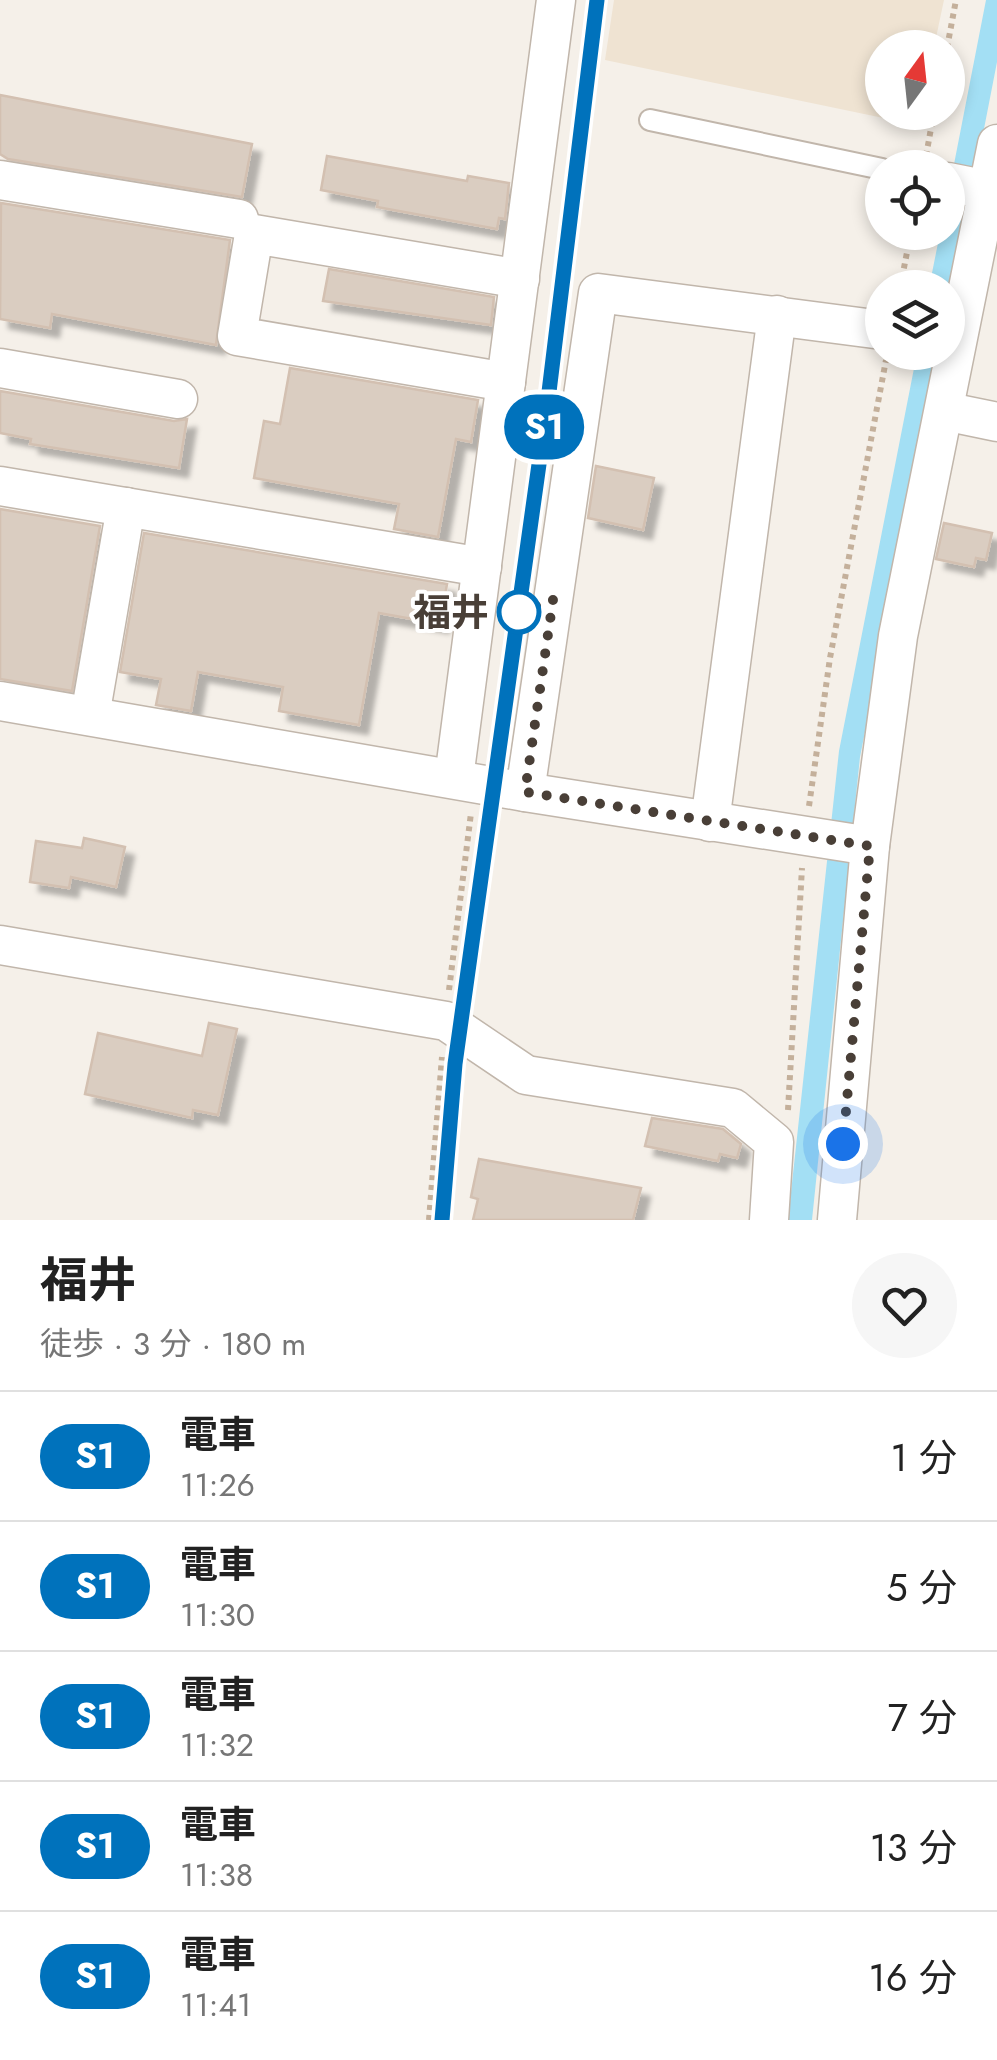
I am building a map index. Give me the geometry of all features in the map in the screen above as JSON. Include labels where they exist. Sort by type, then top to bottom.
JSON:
[{"type":"street","points":[[464,780],[482,567],[556,0]]},
{"type":"street","points":[[837,1220],[866,845],[898,636],[944,411],[971,187],[997,144]]},
{"type":"street","points":[[0,180],[238,219]]},
{"type":"street","points":[[506,382],[236,336],[254,234],[520,279]]},
{"type":"street","points":[[525,792],[598,293],[865,328]]},
{"type":"street","points":[[710,822],[777,315]]},
{"type":"street","points":[[0,368],[178,399]]},
{"type":"street","points":[[944,411],[997,422]]},
{"type":"street","points":[[0,486],[482,567]]},
{"type":"street","points":[[90,716],[126,507]]},
{"type":"street","points":[[0,701],[525,792],[866,845]]},
{"type":"street","points":[[0,945],[446,1020],[526,1075],[732,1108],[774,1142],[770,1220]]},
{"type":"lane","points":[[650,120],[865,165]]},
{"type":"path","points":[[950,30],[956,0]]},
{"type":"path","points":[[774,1142],[788,1124],[830,658],[885,370]]},
{"type":"path","points":[[429,1220],[464,780]]},
{"type":"shaded area","points":[[614,0],[944,0],[938,30],[865,30],[865,114],[605,60]]},
{"type":"water","points":[[986,0],[997,0],[997,62],[965,227],[965,150],[957,150],[961,130],[965,130],[965,108]]},
{"type":"water","points":[[937,250],[960,250],[957,270],[933,270]]},
{"type":"water","points":[[914,370],[937,370],[860,757],[812,1220],[788,1220],[839,751]]},
{"type":"building","points":[[0,95],[252,144],[242,197],[8,159],[0,154]]},
{"type":"building","points":[[327,156],[467,181],[468,176],[509,183],[505,219],[499,218],[497,229],[377,207],[378,201],[321,190]]},
{"type":"building","points":[[1,203],[230,240],[216,345],[52,314],[50,328],[0,319]]},
{"type":"building","points":[[329,269],[494,297],[491,325],[323,301]]},
{"type":"building","points":[[290,368],[478,400],[471,442],[456,439],[438,537],[394,529],[399,504],[254,478],[264,421],[280,424]]},
{"type":"building","points":[[0,391],[174,421],[187,419],[179,468],[30,444],[31,439],[0,433]]},
{"type":"building","points":[[596,466],[654,478],[643,530],[588,518]]},
{"type":"building","points":[[0,509],[100,526],[72,691],[0,679]]},
{"type":"building","points":[[944,523],[992,533],[986,560],[976,558],[974,567],[936,559]]},
{"type":"building","points":[[144,533],[447,584],[440,624],[379,613],[359,725],[279,711],[283,687],[198,672],[191,711],[156,705],[161,679],[120,672]]},
{"type":"building","points":[[84,838],[125,847],[116,887],[71,877],[69,888],[30,882],[36,841],[82,848]]},
{"type":"building","points":[[209,1023],[237,1029],[218,1115],[193,1110],[192,1118],[85,1094],[98,1033],[202,1056]]},
{"type":"building","points":[[652,1118],[723,1129],[741,1144],[737,1158],[720,1154],[718,1161],[645,1146]]},
{"type":"building","points":[[479,1159],[641,1188],[633,1220],[473,1220],[478,1199],[471,1197]]},
{"type":"railway","points":[[442,1220],[455,1064],[548,399],[597,0]]},
{"type":"train","name":"S1","points":[[442,1220],[455,1064],[548,400],[597,0]]},
{"type":"place","name":"福井","points":[[519,612]]},
{"type":"route","points":[[519,612],[553,600],[525,792],[870,846],[843,1144]]}]
